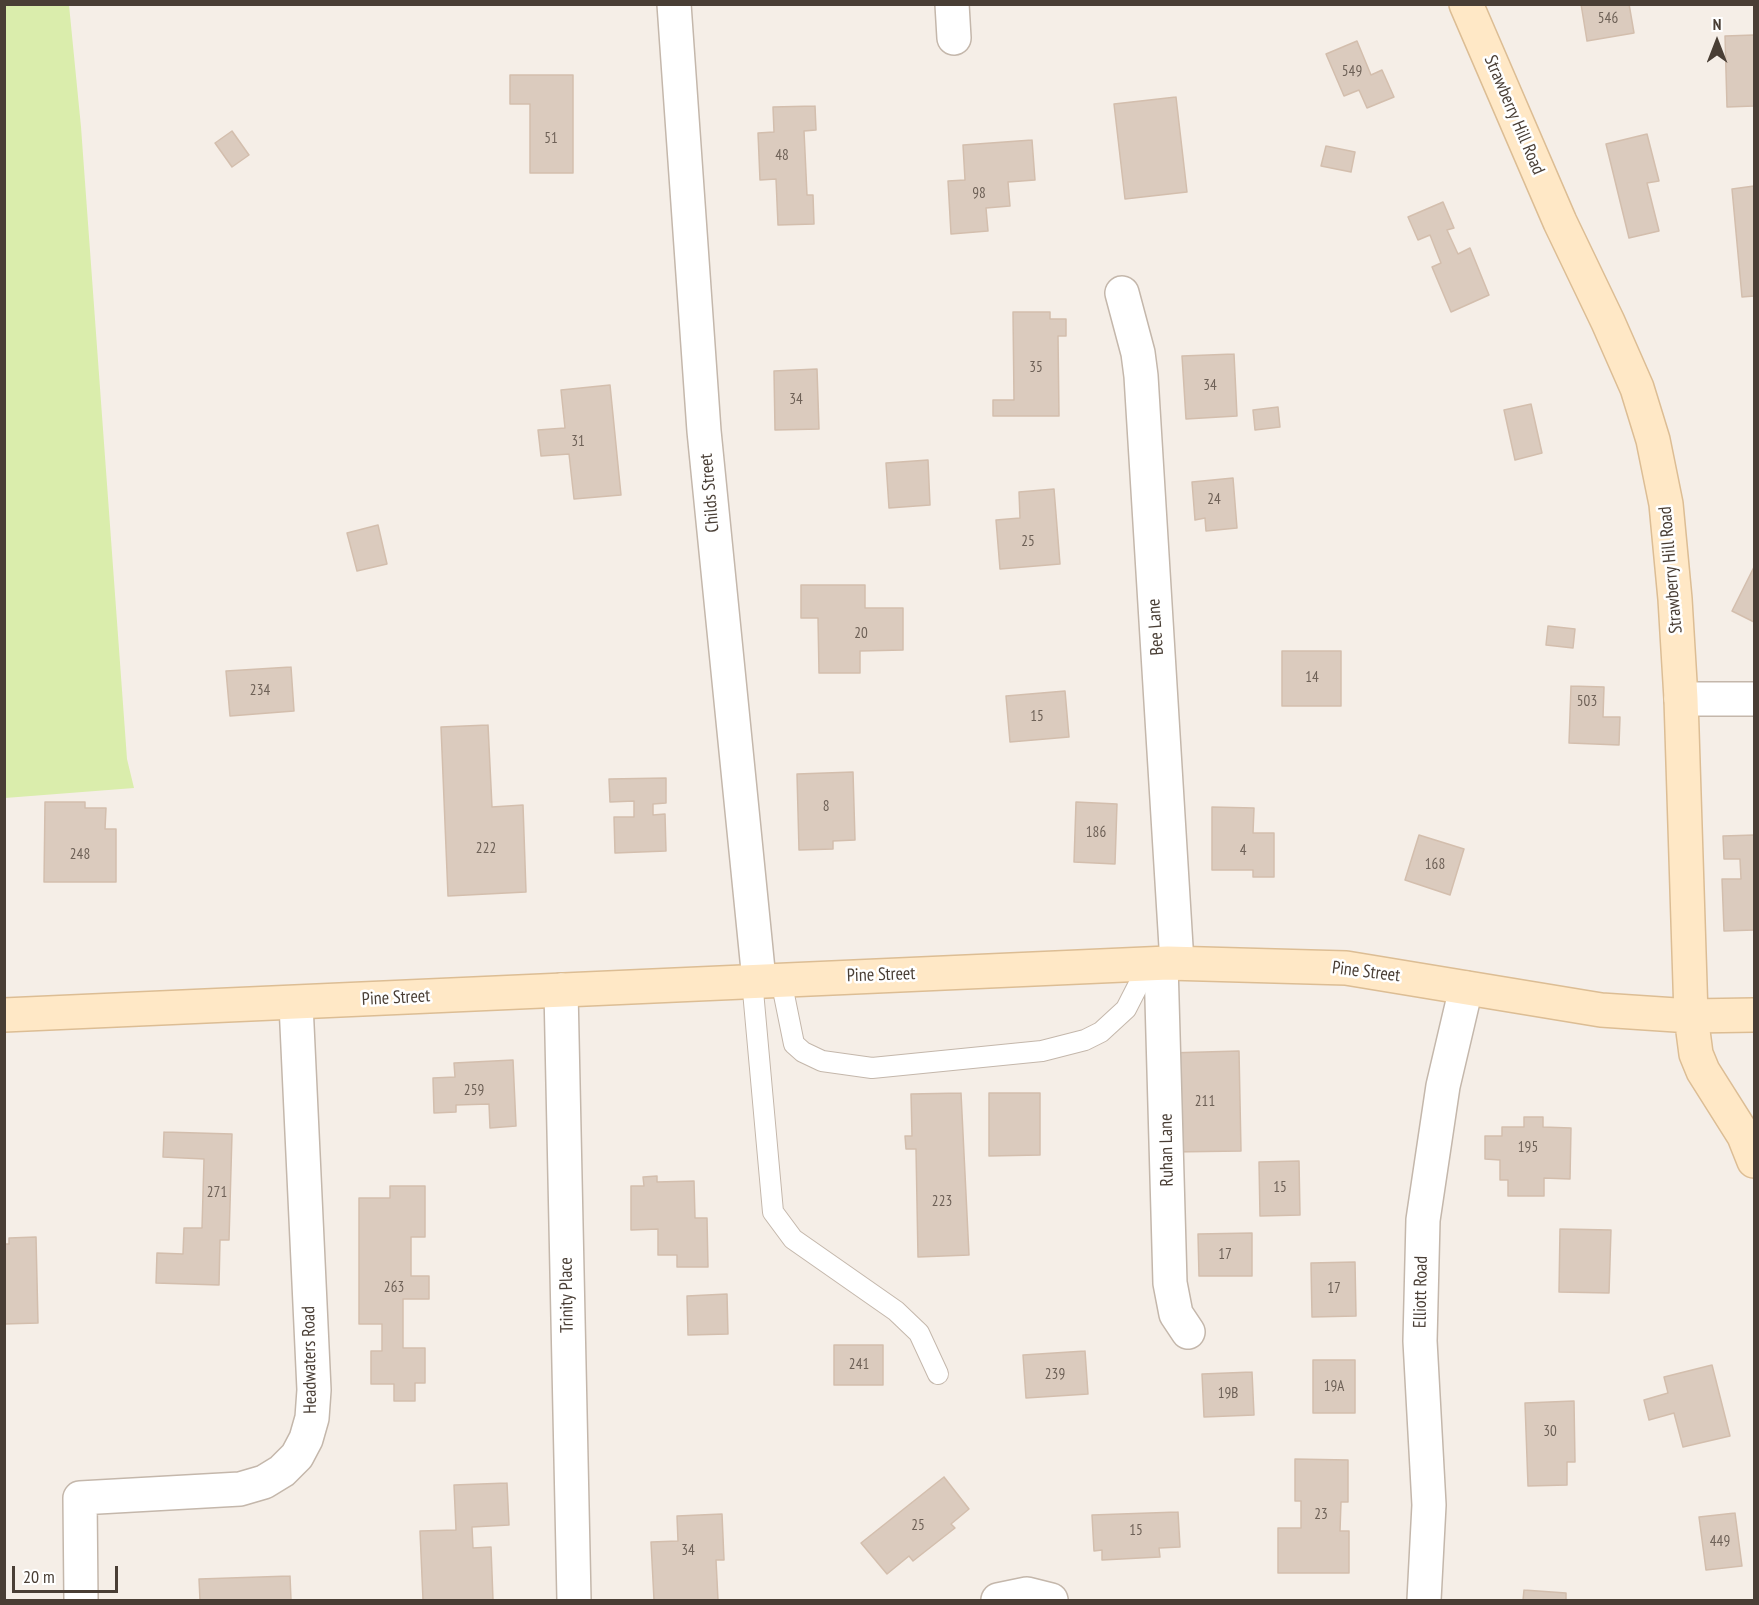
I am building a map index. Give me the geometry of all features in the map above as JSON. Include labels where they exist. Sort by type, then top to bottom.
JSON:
[{"type":"main road","name":"Strawberry Hill Road","points":[[1466,4],[1560,222],[1608,322],[1636,388],[1653,440],[1671,546],[1681,699],[1691,1016],[1696,1054],[1703,1071],[1744,1136],[1755,1161]]},
{"type":"main road","name":"Pine Street","points":[[4,1015],[296,1004],[764,980],[1163,964],[1346,968],[1601,1010],[1691,1016],[1755,1014]]},
{"type":"street","name":"Childs Street","points":[[674,4],[704,431],[764,980]]},
{"type":"street","points":[[952,4],[954,38]]},
{"type":"street","name":"Bee Lane","points":[[1122,293],[1138,353],[1141,376],[1163,964]]},
{"type":"street","points":[[1681,699],[1755,699]]},
{"type":"street","name":"Ruhan Lane","points":[[1163,964],[1170,1283],[1176,1314],[1188,1332]]},
{"type":"street","name":"Elliott Road","points":[[1424,1600],[1429,1493],[1420,1341],[1423,1220],[1443,1086],[1466,988]]},
{"type":"street","name":"Trinity Place","points":[[561,990],[574,1600]]},
{"type":"street","name":"Headwaters Road","points":[[81,1600],[80,1498],[240,1489],[264,1482],[282,1471],[297,1456],[306,1439],[312,1418],[314,1390],[296,1004]]},
{"type":"street","points":[[998,1600],[1027,1594],[1050,1600]]},
{"type":"lane","points":[[764,980],[794,1044],[803,1052],[822,1061],[872,1068],[1042,1051],[1085,1041],[1101,1032],[1126,1009],[1163,964]]},
{"type":"lane","points":[[764,980],[773,1212],[793,1239],[896,1311],[919,1334],[938,1374]]},
{"type":"green space","points":[[5,4],[69,5],[81,127],[127,759],[134,788],[5,798]]},
{"type":"building","points":[[1581,4],[1629,4],[1634,33],[1587,41]]},
{"type":"building","points":[[1754,35],[1754,106],[1727,107],[1725,36]]},
{"type":"building","points":[[1357,41],[1371,75],[1382,70],[1394,97],[1367,108],[1359,90],[1344,96],[1326,54]]},
{"type":"building","points":[[510,75],[573,75],[573,173],[530,173],[530,104],[510,104]]},
{"type":"building","points":[[1176,97],[1187,192],[1125,199],[1114,104]]},
{"type":"building","points":[[815,106],[816,130],[804,131],[807,195],[813,195],[814,224],[778,225],[776,179],[760,180],[758,133],[774,132],[773,107]]},
{"type":"building","points":[[232,131],[249,155],[232,167],[215,143]]},
{"type":"building","points":[[1647,134],[1659,181],[1647,183],[1659,231],[1629,238],[1606,144]]},
{"type":"building","points":[[1032,140],[1035,180],[1008,182],[1010,206],[986,208],[988,231],[951,234],[948,181],[965,180],[963,145]]},
{"type":"building","points":[[1326,146],[1355,152],[1351,172],[1321,166]]},
{"type":"building","points":[[1754,186],[1754,296],[1742,297],[1732,189]]},
{"type":"building","points":[[1443,202],[1454,228],[1447,230],[1458,254],[1470,248],[1489,295],[1451,312],[1432,267],[1441,263],[1430,235],[1418,240],[1408,217]]},
{"type":"building","points":[[1013,312],[1050,312],[1050,319],[1066,319],[1066,336],[1058,336],[1059,416],[993,416],[993,400],[1014,400]]},
{"type":"building","points":[[1234,354],[1237,416],[1186,419],[1182,356]]},
{"type":"building","points":[[817,369],[819,429],[775,430],[774,371]]},
{"type":"building","points":[[610,385],[621,495],[574,499],[569,454],[541,456],[538,430],[565,428],[561,390]]},
{"type":"building","points":[[1531,404],[1542,453],[1515,460],[1504,410]]},
{"type":"building","points":[[1278,407],[1280,427],[1255,430],[1253,410]]},
{"type":"building","points":[[928,460],[930,505],[889,508],[886,463]]},
{"type":"building","points":[[1233,478],[1237,528],[1206,531],[1205,518],[1195,520],[1192,482]]},
{"type":"building","points":[[1054,489],[1060,564],[1000,569],[996,520],[1020,518],[1019,492]]},
{"type":"building","points":[[378,525],[387,564],[357,571],[347,533]]},
{"type":"building","points":[[1754,567],[1754,622],[1732,611]]},
{"type":"building","points":[[801,585],[865,585],[865,608],[903,608],[903,650],[860,651],[860,673],[819,673],[818,618],[801,618]]},
{"type":"building","points":[[1548,626],[1575,629],[1573,648],[1546,645]]},
{"type":"building","points":[[1282,651],[1341,651],[1341,706],[1282,706]]},
{"type":"building","points":[[291,667],[294,711],[230,716],[226,671]]},
{"type":"building","points":[[1571,686],[1604,687],[1603,717],[1620,717],[1619,745],[1569,743]]},
{"type":"building","points":[[1065,691],[1069,737],[1010,742],[1006,696]]},
{"type":"building","points":[[488,725],[492,807],[523,805],[526,892],[448,896],[441,727]]},
{"type":"building","points":[[853,772],[855,840],[833,841],[833,849],[799,850],[797,774]]},
{"type":"building","points":[[666,778],[666,803],[653,804],[653,815],[665,814],[666,851],[615,853],[614,817],[634,817],[634,801],[610,802],[609,779]]},
{"type":"building","points":[[45,802],[85,802],[85,808],[106,808],[105,829],[116,829],[116,882],[44,882]]},
{"type":"building","points":[[1076,802],[1117,804],[1115,864],[1074,862]]},
{"type":"building","points":[[1212,807],[1254,808],[1253,833],[1274,833],[1274,877],[1253,877],[1253,870],[1212,870]]},
{"type":"building","points":[[1419,835],[1464,849],[1450,895],[1405,880]]},
{"type":"building","points":[[1754,835],[1754,930],[1724,931],[1722,879],[1741,879],[1740,859],[1724,859],[1723,836]]},
{"type":"building","points":[[1239,1051],[1241,1151],[1171,1152],[1168,1053]]},
{"type":"building","points":[[513,1060],[516,1126],[490,1128],[489,1104],[456,1105],[456,1112],[434,1113],[433,1078],[455,1077],[454,1063]]},
{"type":"building","points":[[961,1093],[969,1255],[918,1257],[916,1149],[906,1149],[905,1136],[912,1136],[911,1094]]},
{"type":"building","points":[[989,1093],[1040,1093],[1040,1155],[989,1156]]},
{"type":"building","points":[[1524,1117],[1543,1117],[1543,1127],[1571,1128],[1570,1179],[1544,1178],[1544,1196],[1508,1196],[1508,1180],[1500,1180],[1500,1160],[1485,1159],[1485,1136],[1502,1136],[1502,1127],[1524,1127]]},
{"type":"building","points":[[164,1132],[232,1134],[229,1240],[220,1240],[219,1285],[156,1283],[157,1253],[183,1254],[184,1228],[202,1228],[204,1159],[163,1157]]},
{"type":"building","points":[[1299,1161],[1300,1215],[1260,1216],[1259,1162]]},
{"type":"building","points":[[657,1176],[657,1182],[694,1181],[695,1218],[707,1218],[708,1267],[677,1267],[677,1255],[658,1255],[658,1229],[631,1230],[631,1186],[644,1186],[643,1177]]},
{"type":"building","points":[[390,1186],[425,1186],[425,1237],[411,1237],[411,1276],[429,1276],[429,1299],[403,1299],[403,1348],[425,1348],[425,1383],[415,1383],[415,1401],[394,1401],[394,1384],[371,1384],[371,1351],[382,1351],[382,1324],[359,1324],[359,1198],[390,1198]]},
{"type":"building","points":[[1560,1229],[1611,1230],[1609,1293],[1559,1292]]},
{"type":"building","points":[[1252,1233],[1252,1276],[1199,1276],[1198,1234]]},
{"type":"building","points":[[36,1237],[38,1323],[4,1324],[4,1244],[9,1244],[9,1238]]},
{"type":"building","points":[[1355,1262],[1356,1316],[1312,1317],[1311,1263]]},
{"type":"building","points":[[727,1294],[728,1334],[688,1335],[687,1296]]},
{"type":"building","points":[[834,1345],[883,1345],[883,1385],[834,1385]]},
{"type":"building","points":[[1085,1351],[1088,1394],[1026,1398],[1023,1355]]},
{"type":"building","points":[[1313,1360],[1355,1360],[1355,1413],[1313,1413]]},
{"type":"building","points":[[1712,1365],[1730,1436],[1683,1447],[1674,1413],[1649,1420],[1644,1400],[1668,1393],[1664,1377]]},
{"type":"building","points":[[1252,1372],[1254,1415],[1204,1417],[1202,1374]]},
{"type":"building","points":[[1574,1401],[1575,1462],[1567,1462],[1567,1485],[1528,1486],[1525,1403]]},
{"type":"building","points":[[1295,1459],[1348,1460],[1348,1502],[1341,1502],[1340,1531],[1349,1531],[1349,1573],[1278,1573],[1278,1528],[1301,1528],[1301,1501],[1295,1501]]},
{"type":"building","points":[[944,1477],[969,1509],[951,1524],[955,1528],[913,1561],[909,1556],[887,1574],[861,1543]]},
{"type":"building","points":[[507,1483],[509,1525],[472,1527],[473,1548],[491,1547],[493,1600],[423,1600],[420,1531],[456,1530],[454,1485]]},
{"type":"building","points":[[1178,1512],[1180,1547],[1159,1548],[1160,1557],[1102,1560],[1102,1550],[1094,1551],[1092,1515]]},
{"type":"building","points":[[1735,1513],[1742,1566],[1706,1570],[1699,1517]]},
{"type":"building","points":[[722,1514],[724,1560],[716,1560],[718,1600],[654,1600],[651,1542],[678,1541],[677,1516]]},
{"type":"building","points":[[290,1576],[291,1600],[200,1600],[199,1579]]},
{"type":"building","points":[[1524,1590],[1566,1593],[1566,1600],[1523,1600]]}]
